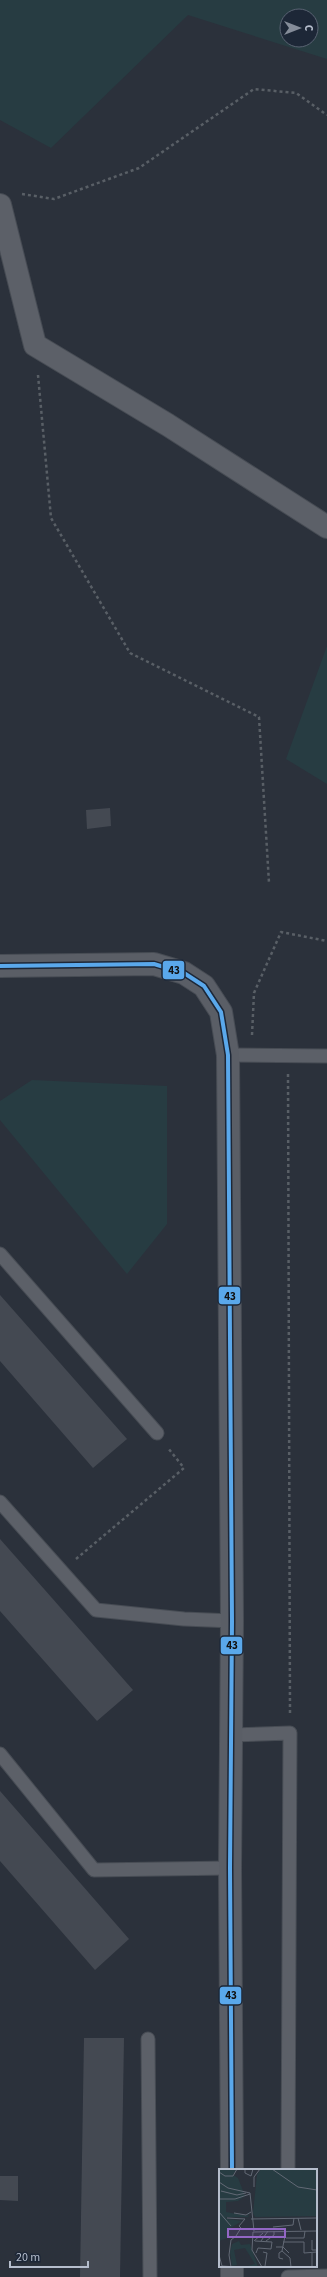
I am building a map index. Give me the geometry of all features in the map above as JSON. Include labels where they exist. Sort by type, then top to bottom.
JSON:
[{"type":"street","points":[[8,199],[36,345],[168,425],[327,527]]},
{"type":"street","points":[[0,966],[154,964],[184,972],[204,986],[221,1012],[228,1055],[232,1621],[230,1868],[232,2169]]},
{"type":"lane","points":[[228,1055],[327,1056]]},
{"type":"lane","points":[[0,1254],[157,1434]]},
{"type":"lane","points":[[0,1502],[96,1610],[184,1619],[232,1621]]},
{"type":"lane","points":[[232,1735],[290,1732],[288,2169]]},
{"type":"lane","points":[[0,1754],[94,1870],[230,1868]]},
{"type":"lane","points":[[148,2039],[150,2277]]},
{"type":"lane","points":[[288,2277],[327,2276]]},
{"type":"path","points":[[8,199],[54,199],[139,168],[254,89],[296,93],[327,115]]},
{"type":"path","points":[[36,345],[51,518],[130,653],[259,717],[269,883]]},
{"type":"path","points":[[251,1056],[254,993],[281,932],[327,940]]},
{"type":"path","points":[[288,1056],[290,1732]]},
{"type":"path","points":[[62,1570],[184,1468],[157,1434]]},
{"type":"green space","points":[[0,0],[327,0],[327,59],[292,48],[319,48],[319,8],[279,8],[279,44],[188,15],[51,148],[0,120]]},
{"type":"green space","points":[[327,646],[327,784],[286,759]]},
{"type":"green space","points":[[32,1080],[167,1086],[167,1224],[127,1274],[0,1120],[0,1101]]},
{"type":"building","points":[[110,808],[111,826],[87,829],[86,810]]},
{"type":"building","points":[[0,1295],[127,1439],[93,1468],[0,1361]]},
{"type":"building","points":[[0,1539],[133,1690],[97,1721],[0,1611]]},
{"type":"building","points":[[0,1791],[129,1939],[95,1970],[0,1861]]},
{"type":"building","points":[[84,2038],[124,2038],[120,2277],[80,2277]]},
{"type":"building","points":[[0,2176],[18,2176],[18,2201],[0,2200]]},
{"type":"transit line","name":"43","points":[[0,966],[154,964],[184,973],[204,986],[221,1012],[228,1055],[232,1621],[230,1868],[232,2169]]}]
